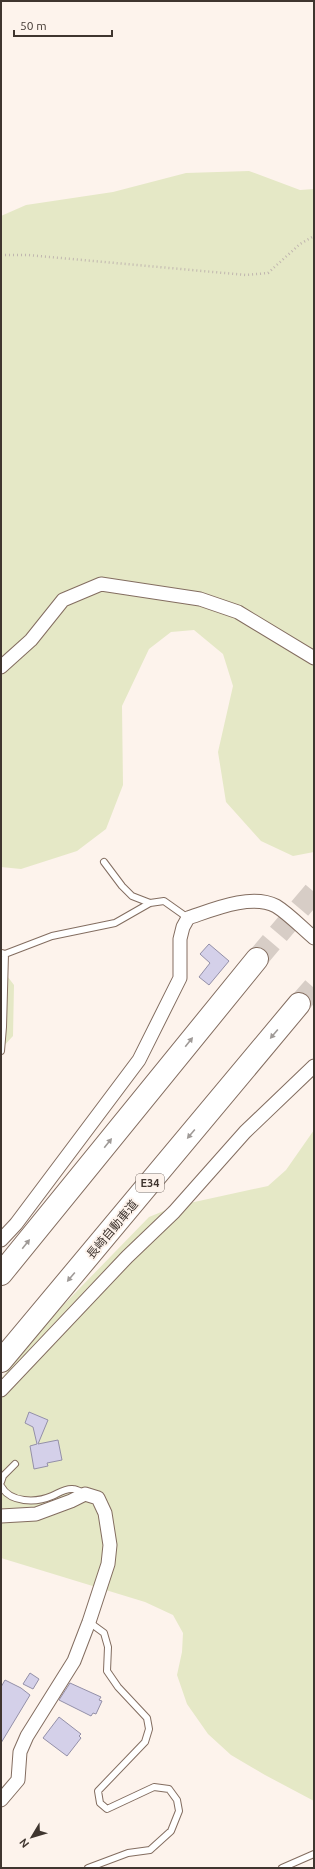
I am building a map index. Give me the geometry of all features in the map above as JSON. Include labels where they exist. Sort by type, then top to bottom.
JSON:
[{"type":"highway","points":[[1,1274],[257,959]]},
{"type":"highway","name":"長崎自動車道","points":[[1,1361],[299,1004]]},
{"type":"street","points":[[1,667],[31,640],[63,600],[101,584],[200,599],[238,612],[314,658]]},
{"type":"street","points":[[1,1240],[16,1224],[139,1060],[180,978],[180,939],[183,927],[188,918],[238,902],[257,902],[275,906],[314,938]]},
{"type":"street","points":[[1,1390],[127,1256],[174,1212],[245,1132],[314,1066]]},
{"type":"street","points":[[1,1516],[36,1514],[85,1494],[98,1498],[105,1513],[110,1546],[108,1564],[89,1622],[74,1661],[27,1736],[20,1752],[18,1780],[1,1800]]},
{"type":"lane","points":[[104,862],[122,886],[132,896],[150,903],[164,902],[188,918]]},
{"type":"lane","points":[[1,1051],[4,1027],[3,953],[52,936],[115,923],[150,903]]},
{"type":"lane","points":[[1,1482],[2,1476],[15,1464]]},
{"type":"lane","points":[[1,1486],[4,1492],[12,1497],[28,1501],[51,1497],[62,1490],[74,1489],[85,1494]]},
{"type":"lane","points":[[88,1868],[128,1853],[150,1850],[171,1831],[179,1811],[177,1800],[169,1789],[154,1787],[107,1809],[100,1803],[98,1791],[146,1742],[150,1729],[147,1718],[118,1687],[107,1671],[108,1647],[104,1633],[89,1622]]},
{"type":"lane","points":[[282,1868],[314,1854]]},
{"type":"path","points":[[1,255],[28,255],[246,275],[268,273],[300,244],[314,236]]},
{"type":"green space","points":[[249,171],[300,190],[314,189],[314,852],[293,856],[261,841],[226,802],[218,752],[233,686],[223,654],[194,630],[171,632],[149,649],[122,706],[123,785],[106,829],[77,851],[21,869],[1,867],[1,216],[26,205],[113,192],[186,173]]},
{"type":"green space","points":[[1,968],[14,985],[13,1036],[1,1049]]},
{"type":"green space","points":[[314,1130],[314,1801],[231,1755],[208,1734],[187,1704],[177,1675],[182,1652],[183,1633],[173,1615],[145,1602],[1,1558],[1,1379],[41,1328],[149,1217],[176,1206],[268,1186],[286,1170]]},
{"type":"building","points":[[209,944],[229,961],[209,985],[199,977],[210,963],[200,954]]},
{"type":"building","points":[[29,1412],[48,1420],[38,1444],[58,1440],[62,1460],[47,1463],[48,1466],[34,1469],[30,1446],[37,1444],[33,1427],[25,1423]]},
{"type":"building","points":[[30,1673],[39,1679],[33,1689],[23,1684]]},
{"type":"building","points":[[5,1680],[21,1688],[30,1695],[1,1743],[1,1687]]},
{"type":"building","points":[[70,1683],[101,1697],[99,1700],[102,1701],[96,1714],[93,1713],[91,1716],[59,1700]]},
{"type":"building","points":[[59,1717],[81,1734],[79,1736],[81,1738],[67,1756],[43,1738]]},
{"type":"tunnel","points":[[257,959],[314,892]]},
{"type":"tunnel","points":[[299,1004],[314,987]]}]
